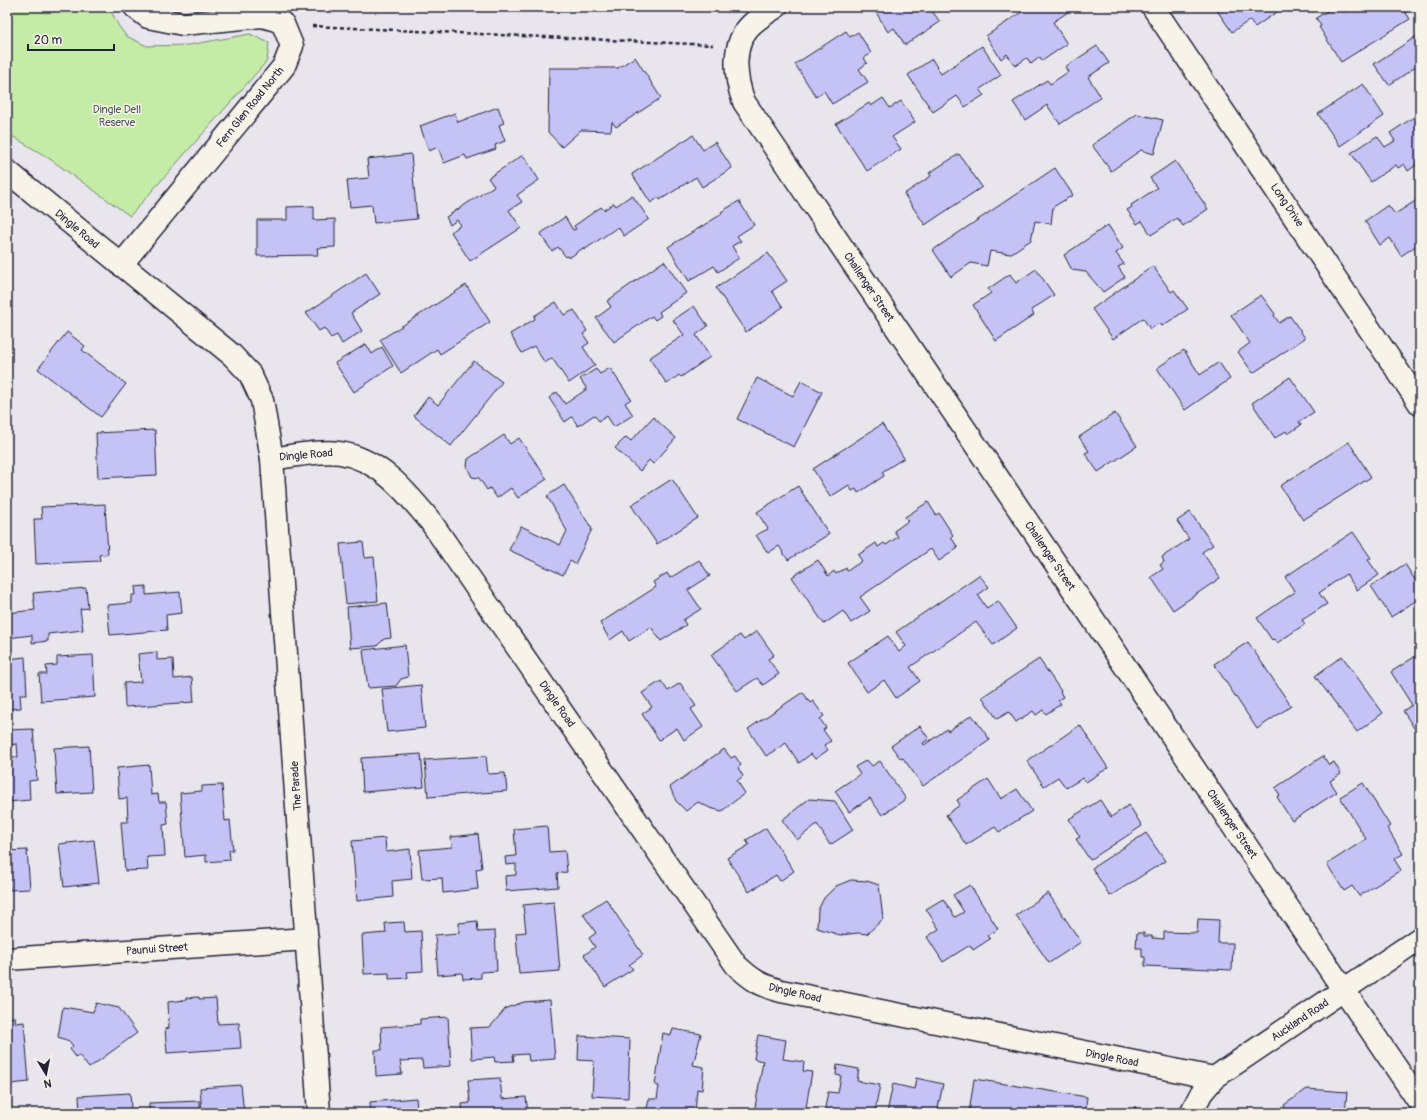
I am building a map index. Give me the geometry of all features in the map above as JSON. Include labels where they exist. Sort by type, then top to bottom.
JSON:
[{"type":"street","name":"Fern Glen Road North","points":[[121,265],[284,66],[292,46],[283,24],[276,20],[262,16],[183,24],[148,17],[135,7]]},
{"type":"street","name":"Challenger Street","points":[[776,7],[752,24],[744,34],[737,50],[737,75],[744,102],[1420,1103]]},
{"type":"street","name":"Long Drive","points":[[1153,7],[1420,404]]},
{"type":"street","name":"Dingle Road","points":[[7,171],[232,355],[250,374],[262,400],[272,458],[339,452],[358,458],[377,467],[408,494],[432,522],[736,965],[749,978],[762,985],[781,992],[1214,1078]]},
{"type":"street","name":"The Parade","points":[[272,458],[319,1113]]},
{"type":"street","name":"Auckland Road","points":[[1191,1113],[1202,1092],[1214,1078],[1420,938]]},
{"type":"street","name":"Paunui Street","points":[[7,959],[307,939]]},
{"type":"path","points":[[312,26],[717,45]]},
{"type":"path","points":[[1128,1113],[1136,1107]]},
{"type":"green space","name":"Dingle Dell Reserve","points":[[7,7],[109,7],[118,25],[126,36],[147,46],[189,45],[250,34],[269,43],[267,61],[130,216],[47,157],[7,133]]},
{"type":"building","points":[[877,7],[938,7],[932,11],[940,22],[905,45],[894,28],[888,32],[874,9]]},
{"type":"building","points":[[1029,7],[1073,7],[1074,8],[1053,22],[1067,44],[1042,61],[1040,57],[1031,64],[1027,58],[1015,66],[1007,54],[1001,59],[986,36]]},
{"type":"building","points":[[1218,7],[1284,7],[1255,27],[1250,20],[1232,32],[1216,9]]},
{"type":"building","points":[[1334,7],[1341,7],[1344,12],[1353,7],[1402,7],[1410,19],[1341,62],[1319,27],[1321,26],[1316,18]]},
{"type":"building","points":[[846,31],[850,37],[858,32],[871,53],[864,58],[867,63],[859,69],[868,82],[832,104],[824,91],[816,97],[795,64]]},
{"type":"building","points":[[1420,34],[1420,64],[1389,85],[1374,64]]},
{"type":"building","points":[[982,46],[1001,75],[980,89],[984,95],[965,107],[957,96],[933,112],[908,75],[932,59],[941,74]]},
{"type":"building","points":[[1097,46],[1109,63],[1088,77],[1101,97],[1060,124],[1047,105],[1025,120],[1013,102],[1047,80],[1050,84],[1068,72],[1065,67]]},
{"type":"building","points":[[635,57],[661,98],[616,127],[612,122],[611,131],[581,130],[562,147],[548,132],[549,68],[618,68]]},
{"type":"building","points":[[1363,84],[1384,116],[1340,146],[1318,114]]},
{"type":"building","points":[[883,98],[890,108],[901,101],[915,122],[892,137],[901,149],[867,171],[836,124],[869,103],[871,106]]},
{"type":"building","points":[[498,107],[504,123],[499,125],[505,141],[495,145],[496,149],[467,159],[465,155],[444,163],[438,147],[429,151],[420,126],[455,113],[458,122]]},
{"type":"building","points":[[1420,113],[1420,162],[1408,171],[1404,164],[1398,168],[1396,165],[1371,182],[1351,153],[1377,136],[1385,147],[1395,141],[1390,133]]},
{"type":"building","points":[[1137,114],[1163,120],[1154,154],[1141,150],[1111,171],[1092,145]]},
{"type":"building","points":[[693,135],[703,150],[715,142],[732,168],[702,187],[696,177],[660,200],[659,197],[651,203],[632,174]]},
{"type":"building","points":[[411,154],[417,219],[374,223],[372,205],[350,207],[347,180],[369,178],[367,159]]},
{"type":"building","points":[[959,154],[982,187],[925,225],[904,194],[931,176],[929,173]]},
{"type":"building","points":[[523,155],[539,180],[517,195],[522,202],[509,210],[521,228],[470,261],[451,232],[461,225],[457,220],[450,225],[446,217],[494,186],[488,178]]},
{"type":"building","points":[[1175,161],[1208,209],[1183,226],[1177,218],[1151,235],[1142,221],[1137,224],[1127,210],[1132,207],[1131,205],[1157,188],[1150,178]]},
{"type":"building","points":[[1055,168],[1073,195],[1053,207],[1051,224],[1035,221],[1031,240],[1010,254],[990,251],[987,266],[971,263],[951,277],[933,250]]},
{"type":"building","points":[[632,195],[649,219],[624,236],[618,227],[584,250],[583,248],[569,258],[568,256],[566,257],[558,247],[552,251],[540,234],[565,217],[573,230],[576,229],[574,226],[601,207],[604,210],[614,203],[616,206]]},
{"type":"building","points":[[1420,198],[1420,243],[1401,256],[1390,238],[1380,245],[1365,221],[1388,205],[1395,214]]},
{"type":"building","points":[[739,201],[754,225],[737,236],[741,241],[732,246],[739,258],[718,272],[714,266],[689,281],[668,247],[722,214],[721,212]]},
{"type":"building","points":[[314,206],[314,220],[335,219],[335,247],[317,248],[318,255],[257,256],[257,220],[287,220],[287,207]]},
{"type":"building","points":[[1108,225],[1123,248],[1116,253],[1124,264],[1118,267],[1125,277],[1103,292],[1086,272],[1072,270],[1064,255]]},
{"type":"building","points":[[768,253],[787,281],[772,291],[783,307],[746,332],[716,288]]},
{"type":"building","points":[[664,261],[686,293],[659,312],[661,316],[655,320],[652,316],[614,342],[596,318],[611,307],[607,301]]},
{"type":"building","points":[[1153,266],[1171,292],[1174,290],[1188,309],[1162,326],[1159,323],[1150,329],[1143,318],[1113,339],[1092,309]]},
{"type":"building","points":[[1036,269],[1054,295],[1031,310],[1034,315],[996,341],[973,305],[991,293],[988,289],[1010,274],[1016,283]]},
{"type":"building","points":[[366,273],[380,294],[351,313],[362,331],[342,344],[337,335],[331,338],[324,328],[319,331],[306,313]]},
{"type":"building","points":[[466,285],[490,322],[440,354],[437,349],[401,373],[380,340]]},
{"type":"building","points":[[1261,295],[1275,314],[1274,315],[1279,323],[1290,316],[1305,338],[1253,373],[1238,352],[1250,343],[1231,315]]},
{"type":"building","points":[[556,302],[564,315],[574,310],[587,331],[583,334],[589,343],[583,347],[595,365],[569,383],[552,358],[545,363],[534,346],[522,353],[510,334],[535,319],[534,316]]},
{"type":"building","points":[[694,306],[708,326],[696,335],[710,357],[681,377],[679,375],[667,384],[649,358],[684,335],[673,320]]},
{"type":"building","points":[[67,332],[85,346],[82,350],[126,384],[101,417],[38,369]]},
{"type":"building","points":[[366,344],[372,354],[382,347],[393,366],[354,392],[335,363]]},
{"type":"building","points":[[1184,350],[1200,375],[1219,362],[1230,379],[1185,410],[1157,368]]},
{"type":"building","points":[[474,361],[502,382],[451,446],[414,416],[428,397],[438,405]]},
{"type":"building","points":[[610,368],[631,399],[625,403],[633,415],[614,427],[607,416],[599,421],[594,415],[578,426],[572,417],[565,422],[549,398],[557,392],[565,404],[587,389],[580,379],[596,369],[600,374]]},
{"type":"building","points":[[1290,377],[1314,412],[1299,422],[1301,425],[1288,434],[1286,431],[1275,438],[1252,403]]},
{"type":"building","points":[[757,378],[793,396],[801,381],[822,392],[794,447],[737,419]]},
{"type":"building","points":[[1115,413],[1137,446],[1098,472],[1085,453],[1089,451],[1079,437]]},
{"type":"building","points":[[653,417],[676,438],[653,464],[649,460],[640,471],[615,448],[626,437],[631,441]]},
{"type":"building","points":[[882,424],[904,458],[882,472],[884,476],[858,493],[856,489],[852,491],[849,485],[830,497],[813,469]]},
{"type":"building","points":[[155,430],[157,475],[98,478],[96,433]]},
{"type":"building","points":[[504,435],[510,444],[519,438],[547,479],[518,498],[511,488],[497,498],[490,488],[487,490],[479,478],[472,477],[467,467],[468,459]]},
{"type":"building","points":[[1349,442],[1371,477],[1303,520],[1280,486]]},
{"type":"building","points":[[672,479],[698,518],[657,544],[631,505]]},
{"type":"building","points":[[564,485],[592,529],[575,564],[570,561],[563,575],[509,550],[521,526],[560,545],[567,531],[547,496]]},
{"type":"building","points":[[798,486],[829,534],[788,560],[779,546],[768,553],[756,535],[768,529],[757,512]]},
{"type":"building","points":[[928,502],[936,515],[939,513],[953,535],[951,537],[958,548],[939,561],[931,549],[860,597],[870,611],[851,623],[843,611],[824,624],[792,577],[818,560],[828,576],[834,571],[836,574],[846,568],[847,571],[862,561],[858,555],[876,543],[878,547],[884,543],[886,545],[898,537],[894,531],[908,521],[905,517]]},
{"type":"building","points":[[105,504],[108,554],[99,555],[100,561],[36,564],[34,519],[42,519],[41,507]]},
{"type":"building","points":[[1190,512],[1213,545],[1202,552],[1220,578],[1173,610],[1151,577],[1163,569],[1160,565],[1164,562],[1162,557],[1189,539],[1177,521]]},
{"type":"building","points":[[1353,532],[1371,558],[1368,560],[1379,575],[1357,590],[1346,574],[1319,593],[1327,604],[1302,620],[1305,624],[1277,643],[1274,639],[1272,640],[1257,618],[1295,592],[1285,577]]},
{"type":"building","points":[[363,542],[365,558],[374,557],[378,601],[346,604],[340,544]]},
{"type":"building","points":[[699,560],[710,576],[688,590],[701,609],[683,620],[686,625],[661,641],[651,627],[629,641],[623,631],[610,640],[600,623],[656,587],[653,582],[667,573],[670,578]]},
{"type":"building","points":[[1405,564],[1420,588],[1420,598],[1391,617],[1371,586]]},
{"type":"building","points":[[979,575],[989,587],[978,595],[987,609],[998,601],[1017,628],[993,645],[976,622],[910,667],[920,681],[896,698],[884,680],[867,692],[848,663],[888,636],[899,652],[906,646],[896,632]]},
{"type":"building","points":[[146,586],[146,595],[180,592],[182,613],[166,615],[167,630],[110,635],[107,605],[132,603],[132,595],[136,595],[135,587]]},
{"type":"building","points":[[86,588],[88,608],[80,609],[83,630],[48,634],[48,641],[32,643],[32,635],[7,638],[7,613],[35,610],[33,593]]},
{"type":"building","points":[[387,603],[391,638],[384,639],[377,646],[350,648],[347,607]]},
{"type":"building","points":[[757,631],[774,655],[768,659],[779,674],[763,685],[757,678],[737,691],[711,655],[740,635],[744,640]]},
{"type":"building","points":[[1248,642],[1291,706],[1257,729],[1214,664]]},
{"type":"building","points":[[405,645],[408,677],[401,679],[396,686],[368,688],[363,650]]},
{"type":"building","points":[[157,652],[157,660],[173,659],[174,679],[192,677],[194,702],[125,707],[124,683],[141,682],[138,654]]},
{"type":"building","points":[[1419,654],[1420,732],[1418,734],[1403,711],[1412,705],[1391,672]]},
{"type":"building","points":[[93,655],[95,697],[41,701],[39,674],[47,674],[46,666],[57,665],[57,657]]},
{"type":"building","points":[[1342,656],[1383,713],[1357,732],[1315,676]]},
{"type":"building","points":[[25,657],[27,694],[20,694],[21,708],[7,709],[7,659]]},
{"type":"building","points":[[1039,659],[1061,691],[1060,692],[1063,697],[1058,700],[1061,704],[1046,714],[1043,710],[1036,715],[1033,711],[1016,722],[1009,712],[997,719],[982,697]]},
{"type":"building","points":[[661,681],[668,691],[680,683],[696,706],[691,709],[703,727],[684,740],[677,728],[659,740],[642,714],[652,707],[642,693]]},
{"type":"building","points":[[421,685],[425,728],[387,732],[382,689]]},
{"type":"building","points":[[803,692],[810,703],[813,701],[824,716],[820,719],[826,728],[823,730],[831,741],[824,745],[828,750],[815,759],[811,754],[799,763],[786,743],[766,756],[748,729]]},
{"type":"building","points":[[972,715],[990,740],[923,786],[903,758],[901,759],[891,746],[920,726],[929,739],[923,743],[924,745],[947,729],[948,731]]},
{"type":"building","points":[[1080,725],[1108,768],[1086,782],[1083,778],[1066,788],[1058,777],[1044,786],[1027,761]]},
{"type":"building","points":[[33,729],[37,780],[29,781],[30,800],[7,802],[7,757],[18,757],[17,744],[7,745],[7,730]]},
{"type":"building","points":[[89,746],[92,792],[57,794],[54,748]]},
{"type":"building","points":[[724,749],[731,758],[735,756],[741,765],[738,768],[743,776],[737,781],[745,793],[722,811],[710,808],[698,802],[686,811],[676,801],[670,787]]},
{"type":"building","points":[[421,754],[424,787],[363,792],[361,758]]},
{"type":"building","points":[[486,756],[488,774],[505,773],[507,791],[428,797],[425,760]]},
{"type":"building","points":[[1323,756],[1329,765],[1334,762],[1341,774],[1330,781],[1337,792],[1292,821],[1277,797],[1280,795],[1275,788]]},
{"type":"building","points":[[867,760],[872,766],[880,761],[906,799],[882,815],[870,798],[849,812],[835,791],[860,774],[855,767]]},
{"type":"building","points":[[149,765],[151,795],[158,794],[159,802],[166,802],[168,824],[163,825],[165,856],[147,857],[148,870],[125,871],[121,822],[128,822],[127,798],[119,799],[117,768]]},
{"type":"building","points":[[988,779],[1001,799],[1017,789],[1032,811],[999,832],[995,827],[966,845],[946,815],[960,805],[957,800]]},
{"type":"building","points":[[1363,783],[1390,826],[1387,828],[1403,854],[1394,859],[1401,870],[1359,896],[1352,886],[1344,891],[1327,864],[1366,839],[1340,797]]},
{"type":"building","points":[[222,785],[225,821],[230,820],[233,850],[229,850],[230,860],[206,862],[206,855],[185,857],[180,793],[202,791],[202,786]]},
{"type":"building","points":[[809,799],[835,801],[853,830],[830,845],[817,824],[797,840],[782,820]]},
{"type":"building","points":[[1100,800],[1111,817],[1129,805],[1142,826],[1090,860],[1076,839],[1080,837],[1069,819]]},
{"type":"building","points":[[547,826],[549,852],[565,851],[567,872],[557,873],[558,887],[506,891],[505,876],[516,875],[516,864],[506,865],[505,857],[516,856],[514,829]]},
{"type":"building","points":[[766,828],[794,871],[780,881],[776,875],[749,892],[727,858],[749,845],[746,840]]},
{"type":"building","points":[[1146,833],[1165,861],[1110,896],[1092,868]]},
{"type":"building","points":[[478,834],[482,868],[476,869],[478,889],[443,893],[442,878],[422,879],[419,850],[452,847],[451,837]]},
{"type":"building","points":[[385,838],[386,852],[410,849],[412,879],[392,881],[393,897],[357,901],[352,841]]},
{"type":"building","points":[[94,840],[99,883],[64,887],[59,844]]},
{"type":"building","points":[[27,850],[30,889],[9,890],[7,875],[7,851]]},
{"type":"building","points":[[851,880],[867,881],[879,885],[883,919],[867,934],[858,933],[840,935],[817,928],[818,910],[824,898],[836,886]]},
{"type":"building","points":[[970,885],[998,929],[987,936],[990,939],[973,950],[970,945],[943,962],[927,937],[939,929],[926,909],[943,899],[955,917],[964,912],[953,895]]},
{"type":"building","points":[[1048,893],[1081,942],[1049,963],[1016,915]]},
{"type":"building","points":[[606,899],[643,955],[629,965],[633,969],[605,987],[584,955],[595,947],[589,938],[596,933],[583,914]]},
{"type":"building","points":[[554,902],[560,971],[519,974],[516,933],[526,932],[523,905]]},
{"type":"building","points":[[1198,919],[1219,920],[1218,943],[1233,943],[1232,970],[1145,966],[1145,957],[1142,957],[1142,948],[1136,948],[1137,933],[1144,933],[1144,936],[1152,936],[1152,938],[1164,939],[1164,932],[1197,933]]},
{"type":"building","points":[[477,921],[478,932],[495,931],[497,971],[481,972],[481,978],[463,979],[462,973],[438,975],[435,935],[459,933],[459,923]]},
{"type":"building","points":[[404,922],[405,932],[421,931],[423,971],[407,972],[408,978],[389,979],[389,973],[364,974],[362,935],[386,933],[385,923]]},
{"type":"building","points":[[199,997],[199,999],[216,998],[218,1024],[239,1023],[241,1048],[167,1053],[165,1029],[169,1028],[168,1002]]},
{"type":"building","points":[[550,1000],[555,1059],[529,1061],[528,1054],[513,1055],[514,1061],[495,1062],[494,1057],[472,1059],[470,1028],[490,1027],[506,1008],[524,1002]]},
{"type":"building","points":[[96,1003],[119,1008],[137,1033],[89,1068],[79,1055],[76,1057],[70,1049],[73,1046],[69,1041],[58,1037],[63,1007],[93,1012]]},
{"type":"building","points":[[15,1017],[16,1023],[24,1022],[29,1082],[11,1084],[11,1093],[7,1094],[7,1018]]},
{"type":"building","points":[[448,1017],[451,1066],[423,1068],[422,1060],[400,1061],[402,1074],[376,1076],[375,1050],[382,1050],[381,1027],[420,1024],[420,1019]]},
{"type":"building","points":[[673,1029],[701,1034],[693,1065],[704,1067],[702,1090],[697,1089],[695,1113],[646,1113],[649,1099],[657,1099],[659,1086],[655,1085],[663,1033],[671,1035]]},
{"type":"building","points":[[758,1035],[786,1040],[783,1059],[804,1062],[803,1071],[812,1072],[805,1113],[754,1113],[763,1061],[754,1059]]},
{"type":"building","points":[[579,1036],[630,1039],[628,1098],[592,1096],[594,1061],[578,1060]]},
{"type":"building","points":[[837,1065],[859,1069],[857,1081],[880,1085],[875,1111],[866,1110],[865,1113],[824,1113],[828,1092],[838,1093],[841,1076],[836,1075]]},
{"type":"building","points":[[500,1078],[502,1099],[526,1097],[528,1113],[463,1113],[462,1104],[470,1103],[468,1080]]},
{"type":"building","points":[[916,1078],[943,1084],[937,1113],[887,1113],[893,1084],[914,1089]]},
{"type":"building","points":[[974,1079],[1087,1097],[1085,1113],[969,1113]]},
{"type":"building","points":[[241,1085],[244,1113],[202,1113],[200,1088]]},
{"type":"building","points":[[1307,1089],[1347,1092],[1345,1113],[1286,1113],[1287,1112],[1284,1105]]},
{"type":"building","points":[[130,1093],[131,1109],[138,1109],[138,1113],[80,1113],[79,1096]]},
{"type":"building","points":[[416,1098],[417,1110],[442,1108],[442,1113],[371,1113],[370,1102]]},
{"type":"building","points":[[200,1101],[200,1113],[149,1113],[149,1103]]}]
